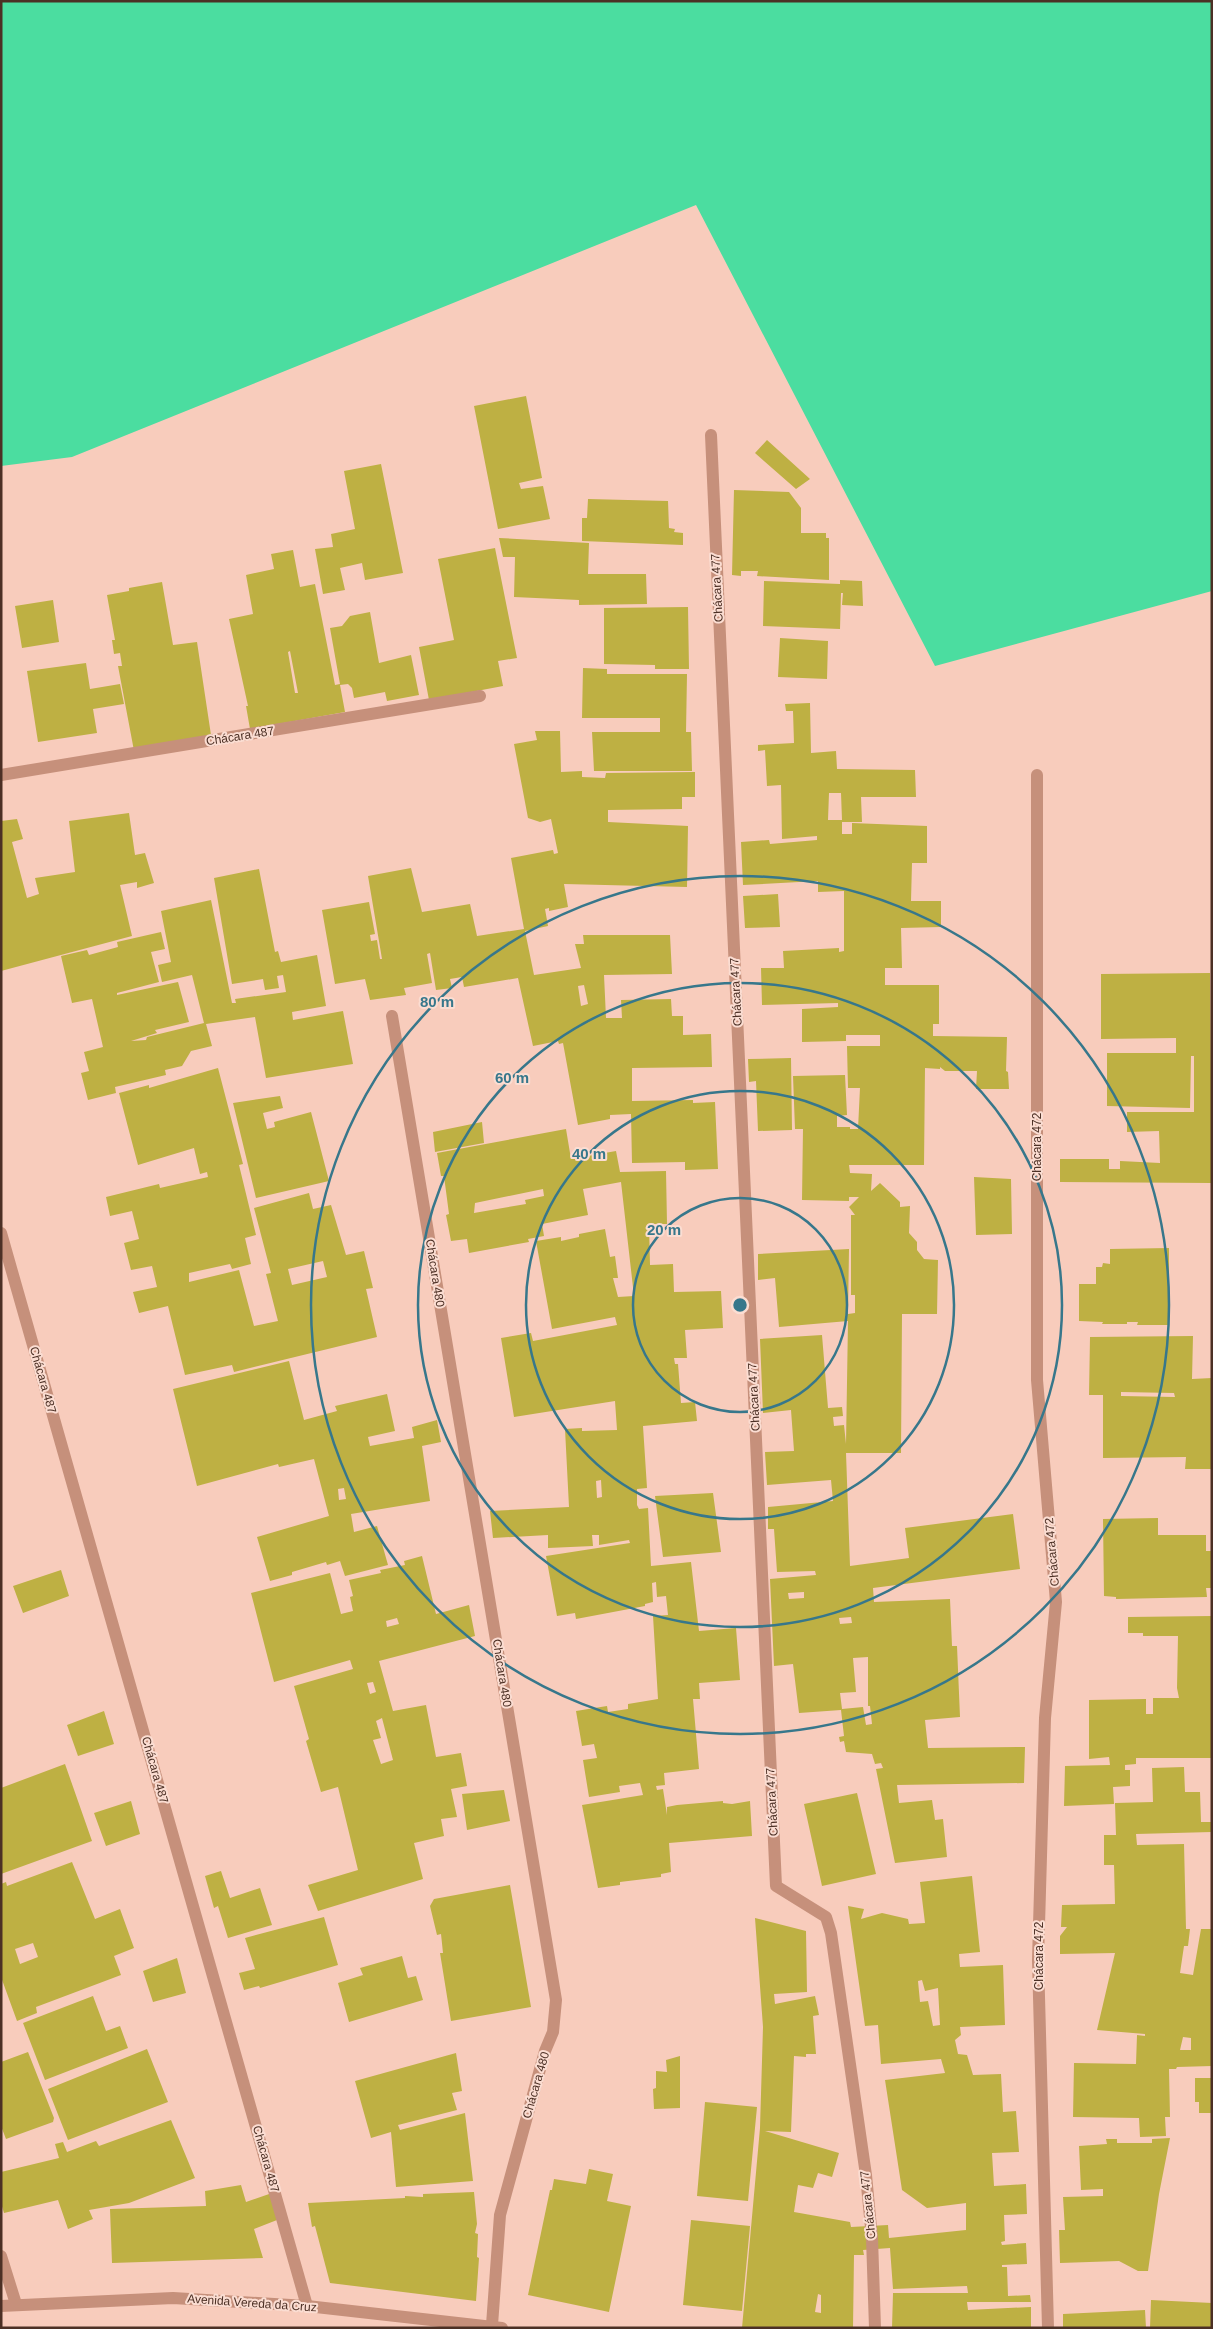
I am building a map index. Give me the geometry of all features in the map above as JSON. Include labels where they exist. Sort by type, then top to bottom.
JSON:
[{"type":"street","name":"Chácara 477","points":[[710,435],[776,1886],[826,1917],[831,1933],[866,2184],[872,2238],[875,2328]]},
{"type":"street","name":"Chácara 487","points":[[1,775],[480,696]]},
{"type":"street","name":"Chácara 472","points":[[1037,775],[1037,1380],[1056,1602],[1045,1718],[1038,1960],[1048,2328]]},
{"type":"street","name":"Chácara 480","points":[[392,1016],[556,2000],[553,2032],[545,2051],[500,2215],[497,2327]]},
{"type":"street","name":"Chácara 487","points":[[1,1233],[307,2306]]},
{"type":"street","points":[[1,2256],[16,2304]]},
{"type":"street","name":"Avenida Vereda da Cruz","points":[[1,2306],[173,2298],[307,2306],[497,2327]]},
{"type":"green space","points":[[1,1],[1212,1],[1212,591],[935,666],[696,205],[72,457],[1,466]]},
{"type":"building","points":[[526,396],[542,478],[519,483],[521,489],[543,486],[550,519],[498,529],[474,406]]},
{"type":"building","points":[[767,440],[810,479],[796,489],[755,453]]},
{"type":"building","points":[[381,464],[403,573],[365,580],[362,563],[340,568],[345,590],[323,594],[315,549],[333,547],[331,534],[355,529],[344,471]]},
{"type":"building","points":[[734,490],[789,492],[801,508],[801,533],[826,533],[826,538],[829,538],[829,580],[757,576],[758,571],[741,571],[741,576],[732,575]]},
{"type":"building","points":[[588,499],[668,501],[669,528],[675,529],[674,532],[683,533],[683,545],[582,541],[582,518],[587,518]]},
{"type":"building","points":[[499,538],[589,543],[588,574],[646,574],[647,604],[579,605],[579,600],[514,597],[515,557],[503,557]]},
{"type":"building","points":[[495,548],[517,658],[498,661],[503,686],[429,700],[419,647],[454,640],[438,559]]},
{"type":"building","points":[[293,550],[300,587],[315,584],[335,685],[340,684],[330,628],[342,626],[350,616],[370,612],[379,663],[411,655],[419,695],[387,701],[385,692],[354,698],[352,688],[348,684],[340,685],[345,712],[250,729],[246,706],[248,706],[229,619],[253,614],[246,575],[274,569],[271,554]],"holes":[[[290,651],[298,693],[295,693],[288,652]]]},
{"type":"building","points":[[840,580],[862,581],[863,606],[842,605],[843,593],[841,593],[840,629],[763,626],[764,581],[840,584]]},
{"type":"building","points":[[162,582],[173,645],[197,642],[211,735],[135,756],[118,666],[122,666],[120,653],[114,654],[112,640],[115,640],[107,595],[129,591],[129,588]]},
{"type":"building","points":[[53,600],[59,642],[22,648],[15,606]]},
{"type":"building","points":[[688,607],[689,669],[655,669],[655,665],[604,664],[604,608]]},
{"type":"building","points":[[780,638],[828,641],[827,679],[778,677]]},
{"type":"building","points":[[86,663],[90,689],[120,684],[124,704],[93,709],[97,733],[38,742],[27,671]]},
{"type":"building","points":[[583,668],[607,669],[607,674],[687,674],[686,732],[691,732],[692,771],[594,771],[592,732],[660,732],[660,718],[582,718]]},
{"type":"building","points":[[810,703],[811,753],[836,751],[837,769],[915,770],[916,797],[861,797],[862,822],[842,822],[842,834],[852,834],[852,823],[927,826],[927,863],[912,863],[911,901],[941,901],[941,927],[901,928],[902,968],[885,968],[885,985],[939,985],[939,1024],[933,1024],[933,1036],[1007,1037],[1006,1071],[1008,1072],[1009,1089],[976,1089],[977,1071],[945,1071],[940,1067],[940,1069],[925,1068],[924,1165],[849,1165],[850,1173],[872,1174],[871,1191],[880,1183],[900,1202],[900,1207],[910,1206],[909,1233],[917,1242],[917,1250],[924,1259],[938,1260],[937,1314],[902,1314],[901,1453],[846,1453],[850,1566],[909,1558],[905,1528],[1013,1514],[1020,1569],[873,1588],[874,1602],[950,1599],[952,1646],[957,1646],[960,1717],[925,1720],[928,1748],[1025,1747],[1024,1783],[897,1785],[899,1803],[932,1800],[935,1820],[943,1819],[947,1857],[895,1863],[876,1769],[883,1768],[881,1763],[875,1764],[872,1754],[846,1752],[844,1741],[840,1742],[839,1737],[844,1736],[841,1710],[799,1713],[793,1664],[774,1666],[770,1579],[816,1575],[815,1571],[777,1572],[774,1529],[768,1529],[768,1507],[833,1501],[831,1480],[767,1485],[765,1452],[794,1451],[791,1410],[763,1413],[760,1339],[822,1335],[828,1408],[842,1407],[843,1416],[833,1417],[834,1426],[844,1425],[846,1444],[848,1321],[779,1327],[775,1278],[758,1280],[758,1254],[849,1249],[848,1314],[855,1313],[855,1295],[851,1295],[851,1215],[855,1215],[849,1207],[859,1197],[849,1197],[849,1201],[802,1200],[803,1129],[795,1129],[793,1076],[845,1075],[847,1115],[837,1116],[837,1127],[858,1129],[860,1088],[848,1088],[847,1046],[880,1046],[880,1035],[846,1035],[846,1041],[802,1042],[802,1009],[838,1007],[838,1003],[762,1005],[761,968],[784,968],[783,951],[839,948],[839,952],[844,951],[844,891],[818,892],[818,881],[743,885],[741,842],[769,840],[770,844],[817,840],[817,836],[782,839],[781,785],[767,786],[765,750],[758,751],[758,745],[794,743],[793,711],[786,711],[785,704]],"holes":[[[829,793],[841,793],[842,820],[828,820]],[[804,1592],[804,1598],[789,1599],[788,1593]],[[851,1617],[852,1623],[840,1624],[839,1618]],[[868,1657],[868,1706],[870,1706],[872,1724],[866,1725],[863,1707],[842,1709],[840,1693],[856,1692],[853,1658]]]},
{"type":"building","points":[[535,731],[560,731],[561,772],[582,771],[582,777],[605,778],[606,773],[695,772],[695,797],[682,797],[682,809],[608,810],[608,822],[688,826],[687,887],[564,884],[568,907],[549,911],[549,908],[545,909],[548,926],[525,931],[534,975],[581,968],[575,944],[584,944],[583,935],[670,935],[672,974],[604,975],[606,1018],[622,1018],[621,1000],[671,999],[672,1016],[683,1016],[683,1035],[711,1034],[712,1067],[632,1068],[632,1101],[693,1100],[693,1103],[715,1102],[718,1169],[685,1170],[685,1162],[632,1163],[631,1114],[610,1115],[610,1119],[578,1125],[563,1043],[559,1044],[558,1041],[533,1046],[518,978],[464,987],[462,977],[450,979],[452,988],[436,990],[430,953],[427,954],[432,983],[404,988],[406,995],[370,1000],[365,979],[335,984],[322,910],[369,902],[375,934],[370,935],[371,941],[377,940],[380,959],[382,959],[368,876],[411,868],[422,912],[470,904],[477,936],[524,929],[511,858],[553,850],[554,854],[558,853],[551,819],[540,822],[528,818],[514,744],[537,740]],"holes":[[[584,985],[588,1004],[581,1006],[578,986]]]},
{"type":"building","points":[[129,813],[135,855],[145,853],[154,883],[137,888],[137,882],[120,885],[132,936],[1,971],[1,821],[17,819],[23,839],[12,842],[27,898],[39,894],[35,878],[75,872],[69,821]]},
{"type":"building","points":[[259,869],[275,952],[278,951],[281,962],[317,955],[326,1006],[292,1012],[293,1020],[343,1011],[353,1064],[266,1078],[255,1017],[206,1024],[212,1046],[191,1051],[182,1066],[165,1070],[166,1075],[115,1087],[116,1093],[88,1100],[81,1073],[89,1071],[84,1052],[103,1047],[92,999],[72,1003],[61,956],[87,950],[89,955],[118,947],[117,942],[161,932],[165,949],[151,952],[159,982],[117,993],[117,995],[178,982],[189,1022],[155,1030],[157,1033],[131,1041],[146,1040],[147,1037],[204,1023],[192,975],[162,982],[158,965],[171,962],[161,911],[211,900],[232,1003],[236,1003],[235,999],[286,992],[283,975],[277,976],[279,988],[265,990],[263,979],[232,984],[214,878]]},
{"type":"building","points":[[778,894],[780,927],[745,928],[743,896]]},
{"type":"building","points":[[1210,973],[1212,1183],[1060,1182],[1060,1159],[1109,1159],[1109,1169],[1120,1169],[1120,1161],[1160,1163],[1159,1131],[1127,1132],[1127,1112],[1194,1112],[1194,1056],[1191,1056],[1190,1108],[1107,1106],[1107,1053],[1176,1053],[1176,1038],[1101,1039],[1101,974]]},
{"type":"building","points":[[791,1058],[792,1130],[758,1131],[756,1081],[749,1082],[748,1059]]},
{"type":"building","points":[[218,1068],[243,1164],[239,1165],[256,1235],[245,1238],[251,1264],[232,1269],[230,1264],[189,1273],[189,1282],[239,1270],[254,1326],[278,1321],[266,1274],[271,1273],[254,1208],[309,1193],[313,1209],[331,1205],[346,1255],[364,1251],[373,1288],[366,1289],[377,1337],[234,1372],[232,1365],[185,1375],[168,1306],[139,1313],[133,1292],[157,1287],[152,1266],[131,1270],[124,1243],[139,1239],[132,1211],[110,1216],[106,1197],[159,1184],[160,1188],[208,1177],[207,1172],[200,1174],[194,1148],[138,1165],[119,1093],[149,1085],[149,1088]],"holes":[[[323,1261],[327,1277],[292,1285],[288,1269]]]},
{"type":"building","points":[[280,1096],[283,1108],[263,1113],[267,1129],[275,1127],[274,1122],[311,1112],[329,1181],[256,1198],[233,1103]]},
{"type":"building","points":[[482,1122],[484,1143],[435,1152],[433,1132]]},
{"type":"building","points":[[566,1129],[571,1159],[616,1151],[620,1172],[666,1171],[667,1224],[649,1224],[650,1265],[673,1264],[674,1292],[721,1291],[723,1328],[685,1330],[687,1358],[674,1358],[675,1364],[678,1364],[681,1403],[695,1402],[697,1421],[643,1426],[647,1488],[637,1489],[637,1505],[639,1509],[648,1508],[651,1566],[691,1562],[699,1631],[736,1628],[740,1680],[699,1683],[700,1699],[693,1699],[699,1769],[664,1773],[665,1785],[656,1786],[657,1790],[663,1789],[667,1815],[667,1807],[677,1805],[723,1801],[723,1803],[732,1804],[750,1801],[752,1836],[669,1843],[671,1872],[661,1874],[661,1877],[620,1882],[620,1885],[598,1888],[582,1805],[643,1795],[640,1783],[619,1786],[620,1792],[589,1797],[583,1760],[597,1758],[594,1744],[582,1746],[576,1711],[607,1706],[608,1712],[628,1709],[628,1704],[658,1699],[653,1616],[668,1615],[666,1596],[657,1597],[656,1582],[652,1583],[653,1602],[645,1604],[645,1606],[576,1619],[575,1613],[557,1616],[546,1556],[630,1543],[629,1540],[599,1545],[599,1535],[592,1535],[593,1546],[548,1548],[548,1535],[493,1538],[490,1511],[569,1507],[565,1429],[582,1428],[582,1431],[617,1430],[615,1401],[514,1417],[501,1338],[531,1333],[533,1341],[617,1325],[615,1317],[552,1329],[536,1241],[561,1237],[561,1241],[579,1237],[579,1234],[605,1229],[610,1257],[615,1256],[618,1278],[613,1278],[618,1297],[634,1296],[621,1182],[583,1189],[588,1215],[542,1224],[544,1236],[528,1239],[529,1242],[469,1253],[467,1239],[451,1241],[446,1215],[449,1214],[444,1176],[441,1176],[437,1153]],"holes":[[[543,1189],[544,1196],[525,1200],[526,1204],[474,1213],[475,1203]],[[601,1480],[602,1497],[597,1498],[596,1481]]]},
{"type":"building","points":[[974,1177],[1011,1179],[1012,1234],[976,1235]]},
{"type":"building","points":[[1169,1248],[1169,1325],[1137,1325],[1138,1322],[1102,1324],[1103,1322],[1079,1321],[1079,1284],[1096,1284],[1096,1267],[1102,1267],[1103,1263],[1110,1264],[1110,1249]]},
{"type":"building","points":[[1193,1336],[1192,1379],[1212,1378],[1212,1469],[1185,1469],[1186,1457],[1103,1458],[1103,1395],[1089,1395],[1090,1337]],"holes":[[[1121,1392],[1174,1393],[1175,1397],[1121,1396]]]},
{"type":"building","points":[[289,1361],[304,1420],[337,1411],[335,1406],[387,1394],[395,1431],[368,1437],[370,1446],[414,1438],[412,1427],[437,1420],[441,1442],[422,1446],[430,1501],[351,1514],[354,1532],[377,1526],[388,1565],[345,1576],[340,1561],[327,1565],[326,1562],[270,1581],[257,1537],[329,1516],[314,1459],[279,1467],[278,1464],[197,1486],[173,1389]],"holes":[[[344,1488],[346,1499],[339,1500],[338,1489]]]},
{"type":"building","points":[[713,1493],[721,1552],[663,1557],[655,1496]]},
{"type":"building","points":[[1158,1518],[1158,1535],[1206,1535],[1206,1551],[1212,1551],[1212,1588],[1206,1588],[1207,1597],[1116,1599],[1116,1597],[1104,1596],[1103,1519]]},
{"type":"building","points":[[422,1556],[436,1614],[469,1605],[475,1636],[379,1661],[393,1711],[426,1705],[436,1757],[461,1753],[467,1786],[451,1789],[457,1817],[441,1819],[444,1836],[414,1843],[423,1879],[318,1911],[308,1885],[358,1870],[338,1787],[321,1792],[306,1741],[309,1739],[294,1686],[353,1669],[350,1660],[274,1682],[251,1593],[330,1573],[341,1614],[353,1611],[350,1597],[353,1596],[349,1580],[381,1573],[380,1570],[405,1565],[404,1561]],"holes":[[[397,1618],[399,1624],[387,1627],[386,1621]],[[373,1682],[376,1692],[370,1694],[367,1683]],[[382,1718],[393,1760],[381,1764],[373,1740],[381,1738],[376,1721]]]},
{"type":"building","points":[[61,1570],[69,1596],[23,1613],[13,1586]]},
{"type":"building","points":[[1212,1616],[1212,1758],[1136,1758],[1136,1764],[1125,1765],[1125,1770],[1130,1770],[1130,1786],[1113,1787],[1114,1804],[1064,1806],[1065,1766],[1110,1765],[1109,1757],[1089,1759],[1089,1700],[1146,1699],[1146,1714],[1153,1714],[1153,1698],[1179,1698],[1177,1688],[1178,1636],[1143,1636],[1143,1633],[1128,1633],[1128,1617]]},
{"type":"building","points":[[104,1711],[114,1744],[78,1756],[67,1725]]},
{"type":"building","points":[[65,1764],[92,1841],[1,1874],[1,1788]]},
{"type":"building","points":[[1184,1767],[1185,1792],[1200,1792],[1201,1822],[1212,1822],[1212,1832],[1136,1834],[1137,1845],[1184,1844],[1186,1929],[1190,1929],[1188,1946],[1184,1946],[1180,1973],[1193,1975],[1201,1929],[1212,1929],[1212,2066],[1169,2069],[1170,2117],[1165,2117],[1166,2136],[1140,2137],[1139,2118],[1073,2117],[1074,2063],[1136,2064],[1137,2035],[1145,2036],[1145,2034],[1097,2030],[1115,1953],[1060,1954],[1060,1936],[1067,1927],[1061,1927],[1062,1905],[1115,1904],[1114,1865],[1104,1865],[1104,1835],[1116,1835],[1115,1803],[1153,1802],[1152,1768]],"holes":[[[1183,2037],[1191,2038],[1191,2050],[1180,2050]]]},
{"type":"building","points":[[504,1790],[510,1821],[467,1830],[462,1794]]},
{"type":"building","points":[[857,1793],[876,1874],[822,1886],[804,1804]]},
{"type":"building","points":[[131,1801],[140,1834],[106,1846],[94,1813]]},
{"type":"building","points":[[72,1862],[95,1919],[120,1909],[134,1948],[114,1956],[121,1975],[36,2007],[37,2013],[17,2021],[1,1977],[1,1884],[6,1882],[7,1886]],"holes":[[[33,1943],[38,1957],[20,1964],[15,1949]]]},
{"type":"building","points":[[221,1871],[230,1898],[260,1888],[272,1925],[228,1938],[218,1906],[214,1908],[205,1876]]},
{"type":"building","points":[[972,1876],[980,1952],[959,1954],[960,1967],[1003,1965],[1005,2025],[960,2027],[961,2035],[955,2040],[958,2054],[967,2055],[973,2075],[1001,2074],[1003,2112],[1016,2111],[1019,2152],[992,2153],[994,2186],[1026,2184],[1027,2214],[1004,2215],[1005,2241],[1001,2242],[1002,2245],[1026,2243],[1027,2264],[1002,2265],[1002,2267],[1007,2267],[1008,2296],[1030,2295],[1031,2302],[967,2302],[968,2310],[1031,2307],[1031,2328],[892,2328],[893,2293],[968,2293],[967,2286],[893,2289],[890,2248],[863,2250],[864,2255],[854,2255],[853,2328],[742,2328],[760,2128],[763,2027],[755,1918],[806,1931],[807,1992],[774,1994],[775,2004],[815,1996],[819,2015],[813,2016],[816,2054],[806,2054],[806,2057],[794,2056],[791,2132],[765,2131],[839,2153],[832,2177],[818,2173],[813,2188],[798,2185],[794,2212],[850,2222],[851,2227],[888,2225],[889,2238],[966,2230],[966,2203],[927,2208],[902,2190],[885,2080],[945,2073],[941,2059],[881,2064],[878,2025],[865,2026],[848,1906],[864,1909],[861,1919],[882,1913],[908,1919],[909,1924],[925,1923],[920,1882]],"holes":[[[922,1980],[925,1991],[938,1988],[940,2025],[933,2026],[928,2001],[920,2002],[918,1981]],[[818,2294],[821,2295],[821,2313],[815,2312]]]},
{"type":"building","points":[[510,1885],[531,2007],[451,2021],[440,1953],[443,1953],[441,1934],[437,1935],[430,1906],[434,1899]]},
{"type":"building","points":[[324,1917],[338,1965],[260,1988],[259,1986],[244,1990],[239,1973],[255,1969],[245,1938]]},
{"type":"building","points":[[402,1956],[408,1978],[416,1976],[423,2000],[349,2022],[338,1983],[363,1975],[360,1968]]},
{"type":"building","points":[[177,1958],[186,1993],[153,2002],[143,1971]]},
{"type":"building","points":[[93,1996],[106,2031],[120,2026],[128,2048],[45,2080],[23,2023]]},
{"type":"building","points":[[147,2049],[168,2102],[68,2140],[48,2089]]},
{"type":"building","points":[[28,2052],[54,2118],[53,2122],[6,2139],[1,2126],[1,2062]]},
{"type":"building","points":[[456,2053],[462,2091],[452,2093],[457,2110],[398,2125],[400,2130],[465,2113],[473,2181],[396,2187],[391,2132],[371,2138],[355,2081]]},
{"type":"building","points":[[680,2056],[680,2108],[654,2109],[653,2089],[656,2088],[656,2071],[667,2072],[666,2060]]},
{"type":"building","points":[[1195,2078],[1212,2078],[1212,2113],[1199,2113],[1199,2102],[1195,2102]]},
{"type":"building","points":[[705,2102],[757,2107],[748,2201],[697,2196]]},
{"type":"building","points":[[171,2120],[195,2178],[129,2203],[89,2210],[93,2219],[68,2229],[58,2200],[4,2213],[1,2203],[1,2172],[59,2158],[55,2144],[63,2142],[67,2152],[96,2141],[99,2146]]},
{"type":"building","points":[[1170,2138],[1159,2194],[1148,2271],[1138,2271],[1119,2261],[1060,2263],[1059,2230],[1065,2230],[1063,2197],[1103,2196],[1103,2189],[1081,2190],[1079,2146],[1107,2144],[1106,2139],[1117,2139],[1117,2143],[1152,2143],[1152,2139]]},
{"type":"building","points":[[589,2169],[613,2174],[607,2201],[631,2206],[609,2312],[528,2295],[554,2179],[586,2184]]},
{"type":"building","points":[[241,2185],[246,2202],[272,2193],[277,2220],[254,2229],[263,2258],[112,2263],[110,2209],[206,2206],[205,2191]]},
{"type":"building","points":[[474,2192],[477,2224],[475,2233],[478,2234],[477,2257],[479,2258],[476,2301],[330,2283],[315,2226],[312,2227],[308,2203],[405,2198],[405,2196],[423,2197],[423,2194]]},
{"type":"building","points":[[691,2220],[750,2226],[742,2311],[683,2305]]},
{"type":"building","points":[[1151,2300],[1212,2303],[1212,2328],[1150,2328]]},
{"type":"building","points":[[1145,2310],[1146,2328],[1063,2328],[1063,2314]]}]
